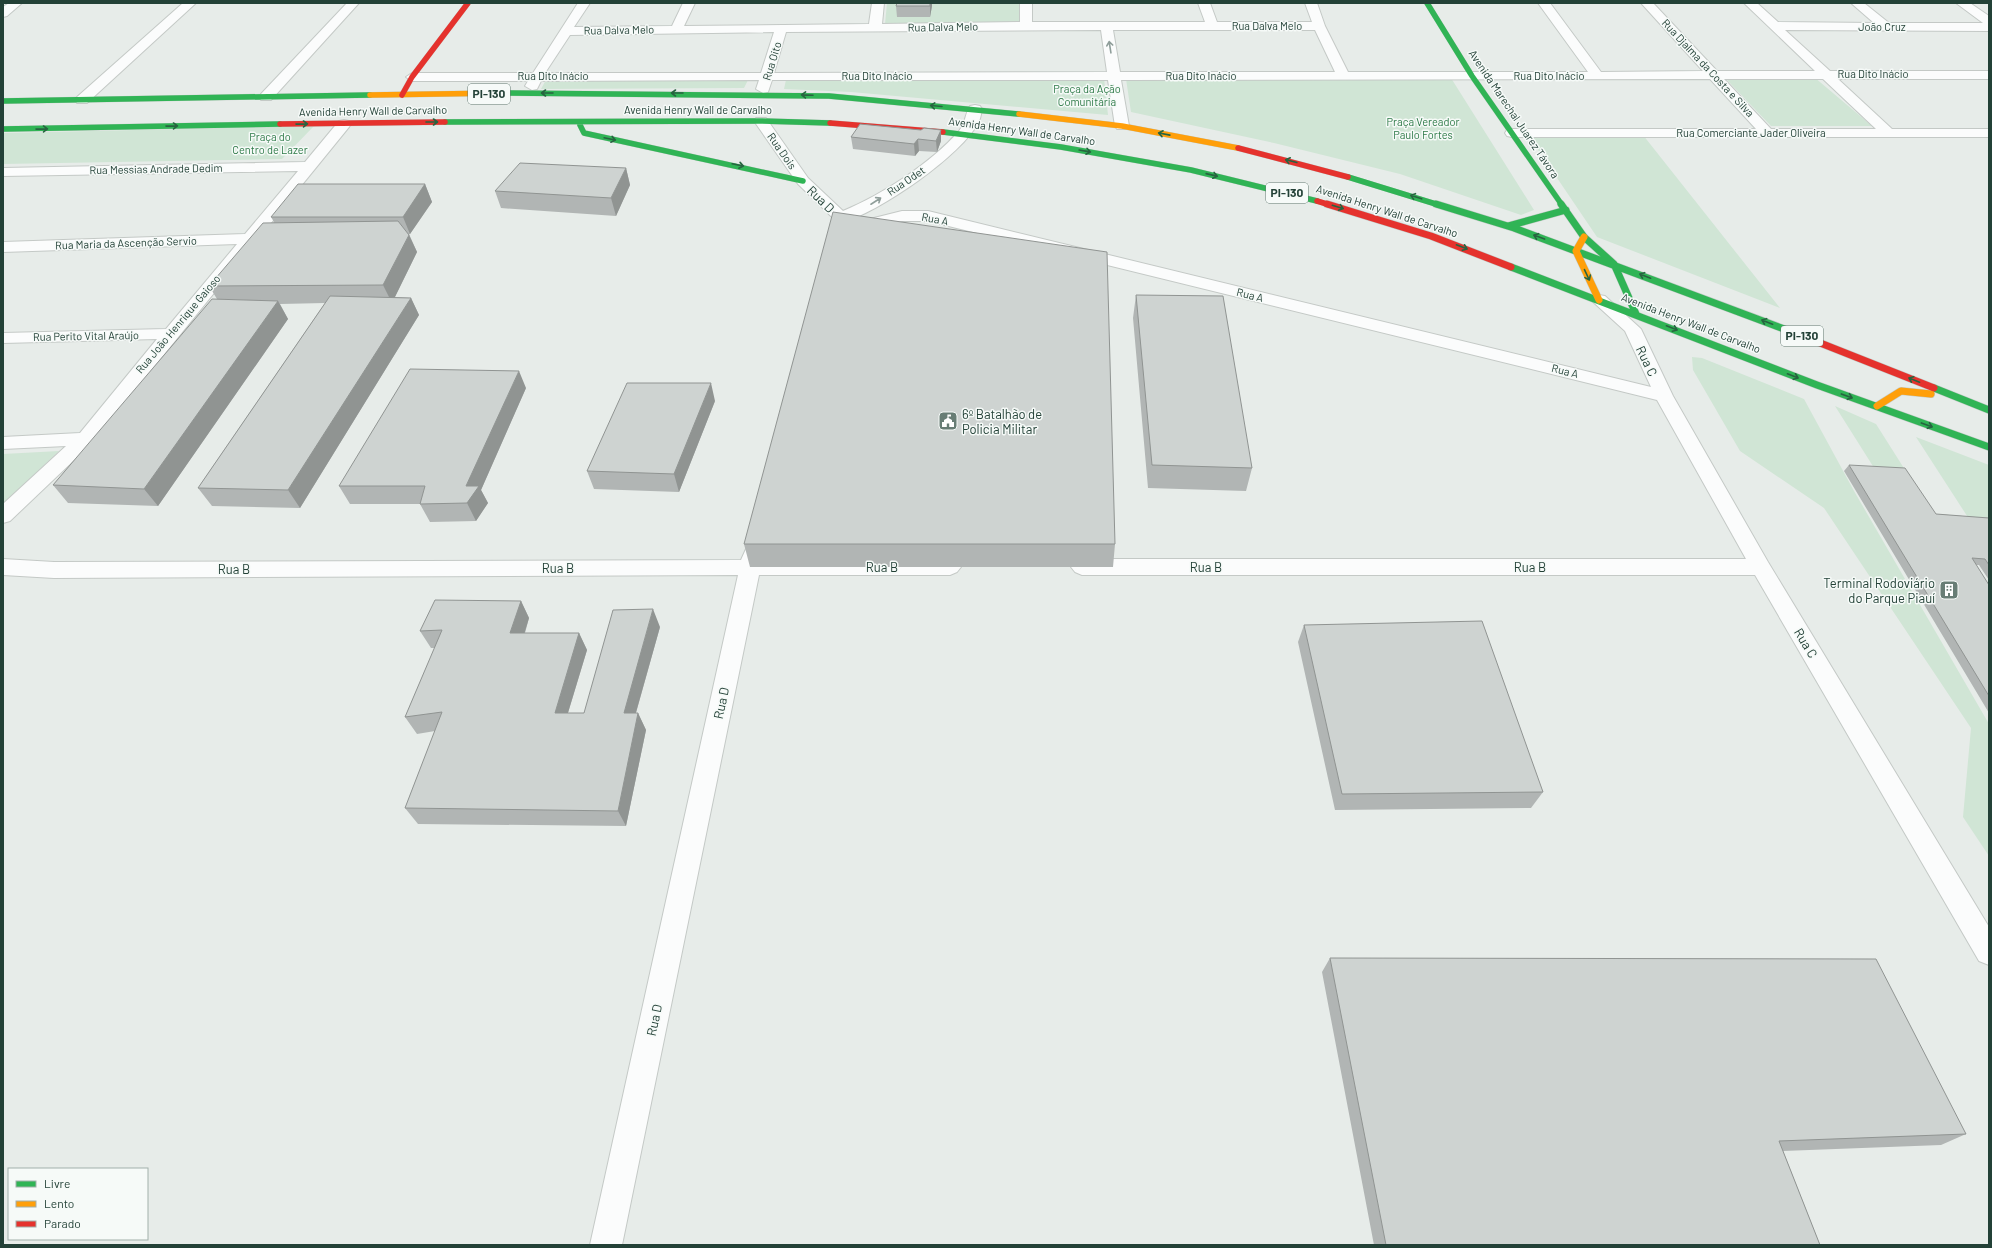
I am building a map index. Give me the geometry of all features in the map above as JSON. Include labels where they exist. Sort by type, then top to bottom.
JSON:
[{"type":"main road","points":[[402,96],[412,76],[468,3]]},
{"type":"main road","name":"Avenida Marechal Juarez Távora","points":[[1427,3],[1472,76],[1584,237],[1614,264]]},
{"type":"main road","name":"Avenida Henry Wall de Carvalho","points":[[3,101],[530,93],[762,94],[829,96],[975,109],[1122,126],[1258,152],[1385,187],[1508,226],[1614,264],[1780,327],[1989,411]]},
{"type":"main road","name":"Avenida Henry Wall de Carvalho","points":[[3,129],[344,124],[761,121],[828,122],[963,133],[1061,147],[1191,170],[1315,200],[1431,236],[1599,300]]},
{"type":"main road","points":[[578,122],[584,133],[803,181]]},
{"type":"main road","points":[[1508,226],[1566,210]]},
{"type":"main road","points":[[1584,237],[1576,251],[1599,300]]},
{"type":"main road","points":[[1614,264],[1634,321]]},
{"type":"main road","name":"Avenida Henry Wall de Carvalho","points":[[1634,321],[1989,447]]},
{"type":"main road","points":[[1877,406],[1901,391],[1914,391],[1932,394],[1989,411]]},
{"type":"street","points":[[3,13],[16,3]]},
{"type":"street","points":[[82,100],[190,3]]},
{"type":"street","points":[[266,97],[353,3]]},
{"type":"street","points":[[530,93],[537,76],[584,3]]},
{"type":"street","points":[[677,29],[689,3]]},
{"type":"street","points":[[875,28],[878,3]]},
{"type":"street","points":[[1026,3],[1026,26]]},
{"type":"street","points":[[1204,3],[1212,25]]},
{"type":"street","points":[[1311,3],[1319,26],[1343,75]]},
{"type":"street","points":[[1544,3],[1598,76]]},
{"type":"street","name":"Rua Djalma da Costa e Silva","points":[[1647,3],[1767,133]]},
{"type":"street","points":[[1750,3],[1888,133]]},
{"type":"street","points":[[1858,3],[1887,27]]},
{"type":"street","points":[[1962,3],[1989,22]]},
{"type":"street","name":"Rua Dalva Melo","points":[[567,31],[1026,26],[1319,26]]},
{"type":"street","points":[[1106,26],[1122,126]]},
{"type":"street","name":"João Cruz","points":[[1775,26],[1989,27]]},
{"type":"street","name":"Rua Oito","points":[[762,94],[781,29]]},
{"type":"street","name":"Rua Dito Inácio","points":[[412,76],[1989,75]]},
{"type":"street","name":"Rua Odet","points":[[839,228],[947,151],[971,125],[976,114],[975,109]]},
{"type":"street","name":"Rua Dois","points":[[761,121],[803,181]]},
{"type":"street","name":"Rua João Henrique Gaioso","points":[[3,516],[85,439],[344,124]]},
{"type":"street","name":"Rua Comerciante Jader Oliveira","points":[[1512,133],[1989,133]]},
{"type":"street","name":"Rua Messias Andrade Dedim","points":[[3,172],[309,166]]},
{"type":"street","name":"Rua D","points":[[803,181],[839,228]]},
{"type":"street","name":"Rua A","points":[[839,228],[859,226],[902,216],[928,216],[1664,396]]},
{"type":"street","name":"Rua Maria da Ascenção Servio","points":[[3,247],[250,239]]},
{"type":"street","name":"Rua C","points":[[1599,300],[1634,321],[1664,396],[1761,567],[1989,952]]},
{"type":"street","name":"Rua Perito Vital Araújo","points":[[3,338],[170,334]]},
{"type":"street","points":[[3,443],[85,439]]},
{"type":"street","name":"Rua D","points":[[606,1245],[750,567],[758,536]]},
{"type":"street","name":"Rua B","points":[[3,567],[62,570],[970,567]]},
{"type":"street","name":"Rua B","points":[[1065,567],[1761,567]]},
{"type":"green space","points":[[887,3],[1020,3],[1021,24],[885,24]]},
{"type":"green space","points":[[1814,77],[1872,126],[1771,126],[1726,79]]},
{"type":"green space","points":[[547,78],[749,78],[744,88],[541,89]]},
{"type":"green space","name":"Praça da Ação Comunitária","points":[[1104,78],[1108,115],[851,92],[784,89],[786,80]]},
{"type":"green space","name":"Praça Vereador Paulo Fortes","points":[[1451,78],[1534,210],[1521,215],[1400,174],[1274,143],[1131,112],[1126,79]]},
{"type":"green space","name":"Praça do Centro de Lazer","points":[[314,126],[282,159],[3,164],[3,133]]},
{"type":"green space","points":[[1528,135],[1643,135],[1780,308],[1597,237]]},
{"type":"green space","points":[[1692,357],[1702,358],[1804,399],[1854,491],[1989,724],[1989,856],[1963,817],[1971,728],[1824,508],[1740,451],[1693,370]]},
{"type":"green space","points":[[1835,406],[1876,424],[1907,473],[1876,471]]},
{"type":"green space","points":[[1916,437],[1989,465],[1989,522],[1969,519]]},
{"type":"green space","points":[[59,451],[3,504],[3,454]]},
{"type":"building","points":[[897,3],[930,3],[930,6],[896,6]]},
{"type":"building","points":[[860,124],[921,130],[924,128],[941,130],[936,141],[918,139],[914,144],[851,137]]},
{"type":"building","points":[[520,163],[626,168],[611,198],[495,191]]},
{"type":"building","points":[[298,184],[425,184],[403,217],[271,217]]},
{"type":"building","name":"6º Batalhão de Policia Militar","points":[[833,212],[1107,252],[1115,544],[744,544]]},
{"type":"building","points":[[398,221],[409,235],[383,285],[209,286],[263,223]]},
{"type":"building","points":[[1136,295],[1223,296],[1252,468],[1152,465]]},
{"type":"building","points":[[330,296],[411,298],[288,490],[198,488]]},
{"type":"building","points":[[212,299],[278,301],[144,489],[53,485]]},
{"type":"building","points":[[410,369],[519,371],[466,486],[479,486],[467,503],[420,504],[425,486],[339,486]]},
{"type":"building","points":[[627,383],[711,383],[674,474],[587,471]]},
{"type":"building","name":"Terminal Rodoviário do Parque Piauí","points":[[1849,465],[1905,468],[1936,514],[1989,518],[1989,565],[1985,559],[1972,558],[1989,585],[1989,696]]},
{"type":"building","points":[[435,600],[521,601],[510,633],[579,633],[555,713],[584,713],[613,610],[653,609],[624,713],[638,713],[618,811],[405,808],[442,712],[405,717],[442,630],[420,631]]},
{"type":"building","points":[[1482,621],[1543,792],[1342,794],[1304,625]]},
{"type":"building","points":[[1330,958],[1876,959],[1966,1134],[1779,1141],[1820,1245],[1386,1245]]},
{"type":"traffic: fast","points":[[1427,3],[1472,76],[1584,237],[1614,264],[1636,314]]},
{"type":"traffic: fast","points":[[503,93],[762,94],[829,96],[1019,114]]},
{"type":"traffic: fast","points":[[3,101],[370,95]]},
{"type":"traffic: fast","points":[[445,122],[761,121],[830,123]]},
{"type":"traffic: fast","points":[[3,129],[280,124]]},
{"type":"traffic: fast","points":[[580,125],[584,133],[803,181]]},
{"type":"traffic: fast","points":[[943,132],[1061,147],[1191,170],[1317,201]]},
{"type":"traffic: fast","points":[[1348,177],[1514,228],[1795,333]]},
{"type":"traffic: fast","points":[[1508,226],[1566,210]]},
{"type":"traffic: fast","points":[[1511,267],[1817,385],[1989,447]]},
{"type":"traffic: fast","points":[[1934,388],[1989,410]]},
{"type":"traffic: slow","points":[[370,95],[503,93]]},
{"type":"traffic: slow","points":[[1019,114],[1122,126],[1238,148]]},
{"type":"traffic: slow","points":[[1584,237],[1576,251],[1599,300]]},
{"type":"traffic: slow","points":[[1877,406],[1901,391],[1931,394]]},
{"type":"traffic: jam","points":[[402,95],[412,77],[468,3]]},
{"type":"traffic: jam","points":[[280,124],[445,122]]},
{"type":"traffic: jam","points":[[830,123],[943,132]]},
{"type":"traffic: jam","points":[[1238,148],[1348,177]]},
{"type":"traffic: jam","points":[[1317,201],[1431,236],[1511,267]]},
{"type":"traffic: jam","points":[[1795,333],[1934,388]]},
{"type":"place","name":"6º Batalhão de Policia Militar","points":[[948,421]]},
{"type":"place","name":"Terminal Rodoviário do Parque Piauí","points":[[1949,590]]}]
